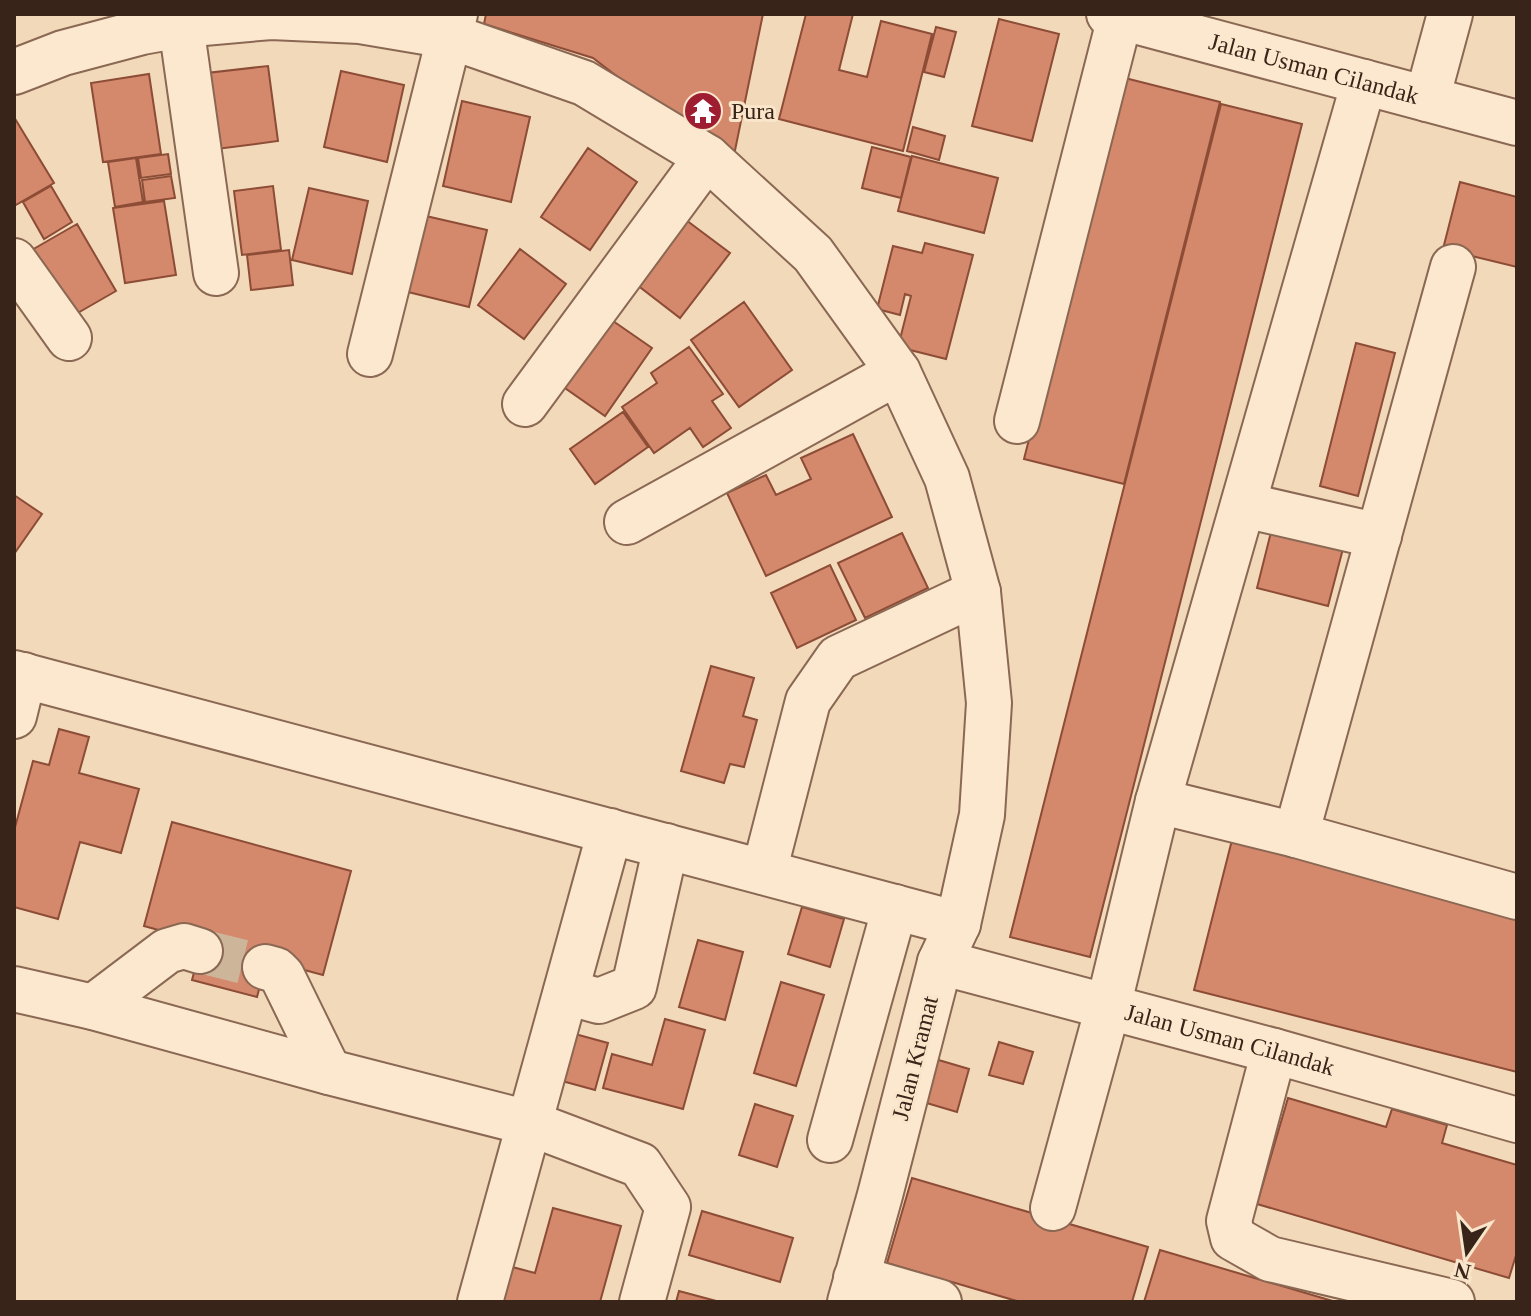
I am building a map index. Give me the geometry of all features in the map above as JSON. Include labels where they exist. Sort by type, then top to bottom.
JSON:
[{"type":"street","points":[[1427,99],[1450,14]]},
{"type":"street","points":[[1017,421],[1115,16]]},
{"type":"street","name":"Jalan Usman Cilandak","points":[[1115,16],[1517,123]]},
{"type":"street","name":"Jalan Kramat","points":[[14,72],[150,23],[271,17],[452,25],[584,83],[707,157],[813,254],[898,372],[947,478],[978,592],[989,703],[982,815],[853,1290]]},
{"type":"street","points":[[150,23],[216,273]]},
{"type":"street","points":[[370,354],[452,25]]},
{"type":"street","points":[[1053,1208],[1108,1007],[1158,801],[1364,82]]},
{"type":"street","points":[[525,404],[707,157]]},
{"type":"street","points":[[14,261],[69,338]]},
{"type":"street","points":[[1296,835],[1453,267]]},
{"type":"street","points":[[627,522],[898,372]]},
{"type":"street","points":[[1244,505],[1379,536]]},
{"type":"street","points":[[764,872],[808,701],[838,658],[978,592]]},
{"type":"street","name":"Jalan Usman Cilandak","points":[[17,688],[610,831],[895,907],[949,943],[1108,1007],[1517,1120]]},
{"type":"street","points":[[1158,801],[1296,835],[1517,897]]},
{"type":"street","points":[[480,1302],[610,831]]},
{"type":"street","points":[[566,992],[599,1001],[634,987],[666,846]]},
{"type":"street","points":[[830,1140],[895,907]]},
{"type":"street","points":[[93,1007],[167,951],[184,946],[200,951]]},
{"type":"street","points":[[265,967],[276,970],[282,976],[329,1072]]},
{"type":"street","points":[[14,989],[93,1007],[529,1123],[640,1165],[668,1207],[642,1302]]},
{"type":"street","points":[[1274,1051],[1229,1221],[1233,1238],[1270,1259],[1452,1302]]},
{"type":"street","points":[[853,1290],[939,1302]]},
{"type":"building","name":"Pura","points":[[486,14],[763,14],[732,165],[593,58],[484,24]]},
{"type":"building","points":[[806,14],[853,14],[839,70],[867,77],[881,21],[932,34],[903,151],[779,119]]},
{"type":"building","points":[[999,19],[1059,34],[1032,141],[972,126]]},
{"type":"building","points":[[936,27],[956,32],[944,77],[924,72]]},
{"type":"building","points":[[268,66],[278,141],[217,149],[207,73]]},
{"type":"building","points":[[341,71],[404,85],[387,162],[324,147]]},
{"type":"building","points":[[149,74],[161,154],[103,162],[91,83]]},
{"type":"building","points":[[1121,77],[1220,102],[1124,484],[1024,459]]},
{"type":"building","points":[[462,101],[530,117],[511,202],[443,186]]},
{"type":"building","points":[[1221,104],[1302,124],[1090,957],[1010,937]]},
{"type":"building","points":[[14,117],[54,183],[14,206]]},
{"type":"building","points":[[913,127],[945,136],[939,160],[907,151]]},
{"type":"building","points":[[872,147],[911,157],[901,198],[862,188]]},
{"type":"building","points":[[588,148],[637,182],[590,250],[541,217]]},
{"type":"building","points":[[168,154],[171,174],[141,178],[138,158]]},
{"type":"building","points":[[912,156],[998,178],[984,233],[898,211]]},
{"type":"building","points":[[136,158],[143,202],[115,207],[108,162]]},
{"type":"building","points":[[171,176],[175,198],[145,202],[142,180]]},
{"type":"building","points":[[1460,182],[1517,197],[1517,267],[1443,249]]},
{"type":"building","points":[[51,186],[72,222],[44,239],[23,202]]},
{"type":"building","points":[[273,186],[281,250],[242,255],[234,191]]},
{"type":"building","points":[[309,188],[368,201],[352,274],[292,260]]},
{"type":"building","points":[[164,201],[176,275],[125,283],[113,208]]},
{"type":"building","points":[[426,216],[487,230],[469,307],[408,292]]},
{"type":"building","points":[[682,217],[730,253],[680,318],[632,281]]},
{"type":"building","points":[[77,224],[116,291],[69,318],[30,251]]},
{"type":"building","points":[[925,243],[973,255],[946,359],[898,347],[911,296],[905,294],[900,315],[877,309],[893,246],[922,253]]},
{"type":"building","points":[[520,249],[566,284],[524,339],[478,305]]},
{"type":"building","points":[[289,250],[293,285],[251,290],[247,255]]},
{"type":"building","points":[[744,302],[792,370],[739,407],[691,340]]},
{"type":"building","points":[[600,312],[652,348],[605,416],[552,379]]},
{"type":"building","points":[[1356,343],[1395,353],[1358,496],[1320,486]]},
{"type":"building","points":[[689,347],[723,394],[712,401],[731,428],[703,447],[690,428],[654,453],[622,407],[657,383],[651,373]]},
{"type":"building","points":[[623,412],[648,447],[595,484],[570,449]]},
{"type":"building","points":[[853,434],[892,517],[766,576],[727,493],[766,475],[776,495],[811,479],[801,458]]},
{"type":"building","points":[[14,495],[42,514],[14,554]]},
{"type":"building","points":[[1273,524],[1345,541],[1328,606],[1257,588]]},
{"type":"building","points":[[902,533],[928,588],[865,618],[838,563]]},
{"type":"building","points":[[830,565],[856,620],[797,648],[771,593]]},
{"type":"building","points":[[711,666],[754,678],[743,716],[757,720],[744,767],[730,764],[724,783],[681,771]]},
{"type":"building","points":[[59,729],[89,737],[79,773],[139,789],[121,853],[80,842],[58,919],[14,907],[14,831],[33,761],[49,765]]},
{"type":"building","points":[[172,822],[351,871],[323,975],[267,960],[257,997],[192,980],[202,942],[144,926]]},
{"type":"building","points":[[1233,836],[1517,907],[1517,1072],[1194,990]]},
{"type":"building","points":[[802,907],[844,919],[830,967],[788,954]]},
{"type":"building","points":[[698,940],[743,952],[725,1020],[679,1007]]},
{"type":"building","points":[[781,982],[824,995],[796,1086],[754,1073]]},
{"type":"building","points":[[665,1019],[705,1030],[683,1109],[603,1088],[612,1054],[652,1065]]},
{"type":"building","points":[[564,1031],[608,1043],[595,1090],[551,1078]]},
{"type":"building","points":[[999,1042],[1033,1052],[1023,1084],[989,1075]]},
{"type":"building","points":[[925,1056],[969,1069],[957,1112],[913,1099]]},
{"type":"building","points":[[1288,1098],[1386,1127],[1392,1109],[1447,1125],[1442,1143],[1517,1165],[1517,1252],[1509,1278],[1257,1204]]},
{"type":"building","points":[[755,1104],[793,1116],[777,1167],[739,1155]]},
{"type":"building","points":[[912,1178],[1148,1247],[1132,1302],[1020,1302],[887,1263]]},
{"type":"building","points":[[553,1208],[621,1226],[600,1302],[487,1302],[497,1263],[535,1273]]},
{"type":"building","points":[[702,1211],[793,1238],[780,1282],[689,1255]]},
{"type":"building","points":[[1160,1250],[1336,1302],[1144,1302]]},
{"type":"building","points":[[679,1291],[720,1302],[676,1302]]},
{"type":"tunnel","points":[[200,951],[265,967]]},
{"type":"place","name":"Pura","points":[[703,111]]}]
